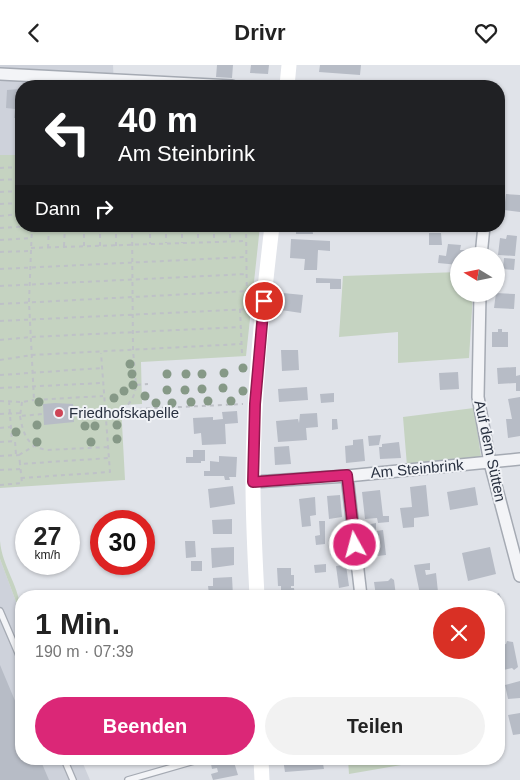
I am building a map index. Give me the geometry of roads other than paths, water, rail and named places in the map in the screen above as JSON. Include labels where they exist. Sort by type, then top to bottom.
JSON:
[{"type":"main road","points":[[288,80],[289,65]]},
{"type":"main road","points":[[256,590],[253,482],[255,404],[271,232]]},
{"type":"main road","points":[[261,765],[262,780]]},
{"type":"street","points":[[0,74],[116,80]]},
{"type":"street","points":[[483,247],[484,232]]},
{"type":"street","name":"Auf dem Sütten","points":[[480,303],[478,397],[490,463],[520,576]]},
{"type":"street","name":"Am Steinbrink","points":[[253,482],[520,459]]},
{"type":"street","points":[[347,475],[361,590]]},
{"type":"lane","points":[[0,611],[15,646]]},
{"type":"lane","points":[[67,765],[73,780]]},
{"type":"lane","points":[[128,780],[180,765]]},
{"type":"place","name":"Friedhofskapelle","points":[[59,413]]}]
